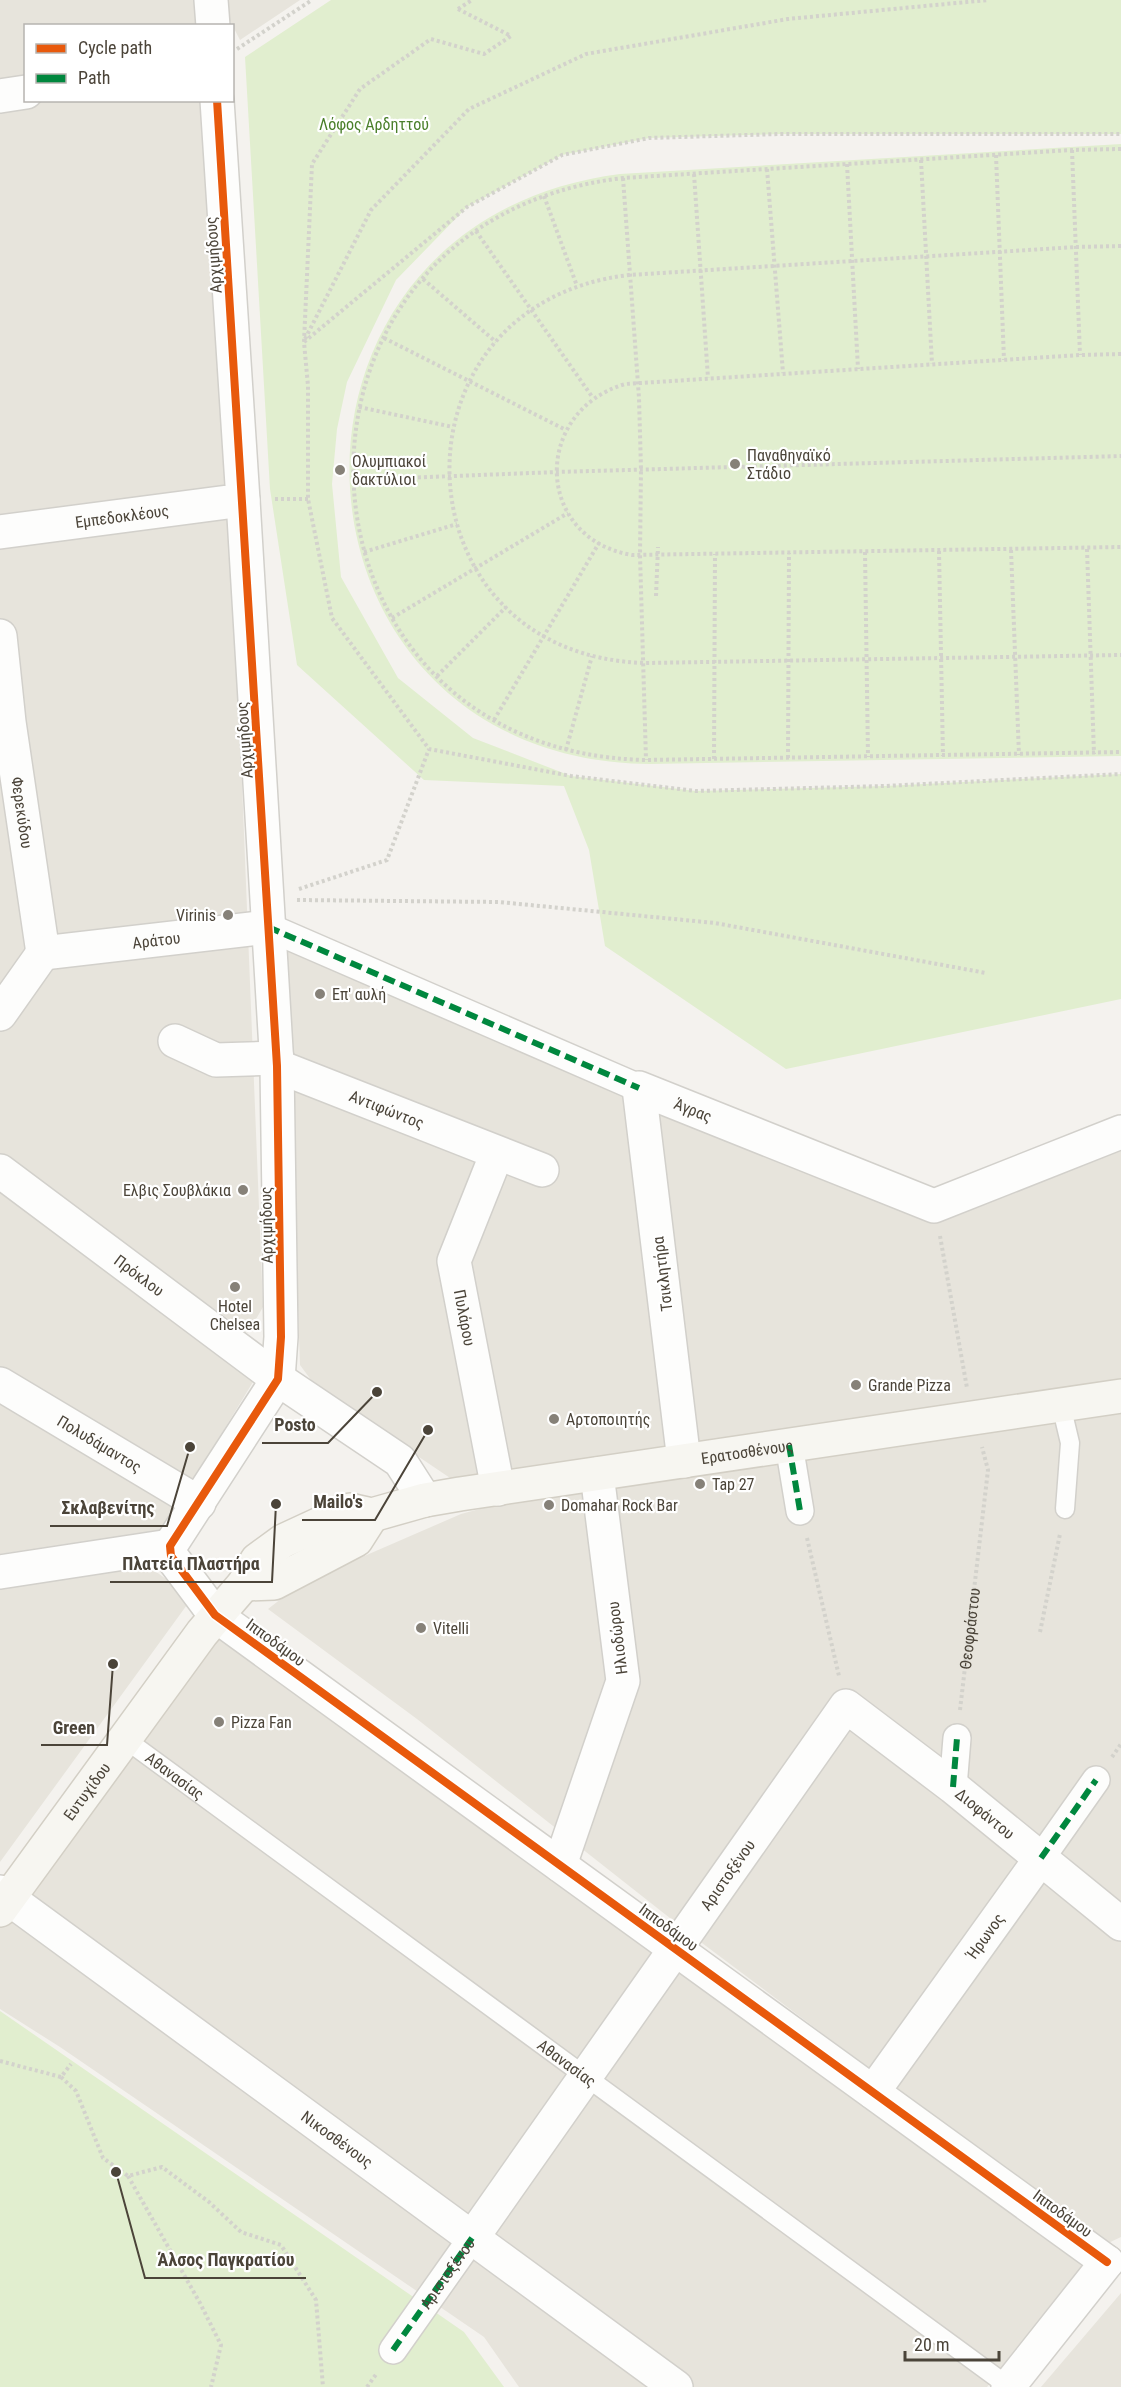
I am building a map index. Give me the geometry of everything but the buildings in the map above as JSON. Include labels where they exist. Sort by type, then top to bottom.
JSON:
[{"type":"main road","name":"Ερατοσθένους","points":[[215,1615],[244,1584],[257,1560],[283,1541],[350,1510],[372,1515],[425,1500],[1121,1396]]},
{"type":"main road","name":"Ευτυχίδου","points":[[3,1900],[215,1615]]},
{"type":"street","points":[[211,0],[213,24]]},
{"type":"street","points":[[0,96],[24,92]]},
{"type":"street","name":"Αρχιμήδους","points":[[217,102],[277,1062],[281,1337],[278,1379]]},
{"type":"street","name":"Εμπεδοκλέους","points":[[0,532],[243,500]]},
{"type":"street","name":"Φερεκύδου","points":[[0,636],[5,723],[43,953]]},
{"type":"street","name":"Αράτου","points":[[43,953],[268,913]]},
{"type":"street","name":"Άγρας","points":[[268,913],[639,1088],[934,1206],[1121,1132]]},
{"type":"street","points":[[0,1014],[43,953]]},
{"type":"street","points":[[175,1041],[216,1060],[277,1062]]},
{"type":"street","name":"Αντιφώντος","points":[[277,1062],[542,1170]]},
{"type":"street","name":"Τσικλητήρα","points":[[639,1088],[684,1461]]},
{"type":"street","name":"Πυλάρου","points":[[497,1153],[454,1261],[498,1489]]},
{"type":"street","name":"Πρόκλου","points":[[0,1171],[278,1379],[400,1461],[425,1500]]},
{"type":"street","points":[[0,1572],[170,1546],[278,1379]]},
{"type":"street","name":"Πολυδάμαντος","points":[[0,1384],[199,1503]]},
{"type":"street","points":[[789,1445],[800,1511]]},
{"type":"street","name":"Ηλιοδώρου","points":[[560,1865],[623,1681],[597,1474]]},
{"type":"street","name":"Ιπποδάμου","points":[[170,1546],[171,1556],[215,1615],[873,2092],[1114,2261]]},
{"type":"street","name":"Διοφάντου","points":[[846,1706],[953,1787],[1121,1924]]},
{"type":"street","name":"Αριστοξένου","points":[[393,2350],[846,1706]]},
{"type":"street","points":[[953,1787],[957,1738]]},
{"type":"street","name":"Ήρωνος","points":[[873,2092],[1096,1780]]},
{"type":"street","name":"Νικοσθένους","points":[[3,1900],[676,2387]]},
{"type":"street","points":[[1016,2384],[1114,2261]]},
{"type":"lane","points":[[1061,1405],[1070,1443],[1065,1509]]},
{"type":"lane","name":"Αθανασίας","points":[[125,1739],[586,2076],[1016,2384]]},
{"type":"path","points":[[234,51],[312,0]]},
{"type":"path","points":[[472,0],[458,9],[511,36],[484,54],[431,39],[360,89],[312,164],[304,342],[308,386],[308,499],[332,618],[429,748],[572,776],[696,792],[885,786],[1121,774]]},
{"type":"path","points":[[304,342],[371,210],[470,109],[586,54],[788,19],[988,0]]},
{"type":"path","points":[[304,342],[467,207],[562,155],[649,138],[792,134],[1121,134]]},
{"type":"path","points":[[584,184],[623,178],[1072,150],[1121,149]]},
{"type":"path","points":[[1072,150],[1080,355]]},
{"type":"path","points":[[996,155],[1004,360]]},
{"type":"path","points":[[921,160],[932,364]]},
{"type":"path","points":[[847,164],[858,369]]},
{"type":"path","points":[[767,169],[783,374]]},
{"type":"path","points":[[694,174],[708,378]]},
{"type":"path","points":[[623,178],[641,469],[640,555],[646,760]]},
{"type":"path","points":[[577,286],[545,195],[512,209],[476,231],[450,252],[423,279],[400,310],[373,360],[359,407],[354,434],[352,480],[355,510],[364,552],[375,583],[392,618],[437,676],[467,702],[494,720],[534,739],[568,751],[591,657]]},
{"type":"path","points":[[476,231],[593,398]]},
{"type":"path","points":[[1121,246],[630,275],[603,278],[577,286],[531,310],[496,342],[470,381],[453,427],[449,476],[457,524],[475,568],[506,607],[543,636],[591,657],[643,663],[1121,655]]},
{"type":"path","points":[[423,279],[496,342]]},
{"type":"path","points":[[384,338],[566,430]]},
{"type":"path","points":[[1121,354],[708,378],[614,387],[593,398],[581,408],[566,430],[559,447],[557,472],[560,492],[568,513],[582,530],[598,543],[621,552],[640,555],[1121,547]]},
{"type":"path","points":[[359,407],[453,427]]},
{"type":"path","points":[[352,480],[641,469],[1121,456]]},
{"type":"path","points":[[392,618],[568,513]]},
{"type":"path","points":[[364,552],[457,524]]},
{"type":"path","points":[[494,720],[598,543]]},
{"type":"path","points":[[656,596],[658,547]]},
{"type":"path","points":[[1087,549],[1094,754]]},
{"type":"path","points":[[1011,550],[1018,755]]},
{"type":"path","points":[[939,551],[943,756]]},
{"type":"path","points":[[865,552],[868,757]]},
{"type":"path","points":[[788,758],[789,553]]},
{"type":"path","points":[[714,759],[715,554]]},
{"type":"path","points":[[437,676],[506,607]]},
{"type":"path","points":[[268,913],[387,860],[429,748]]},
{"type":"path","points":[[607,758],[646,760],[1121,752]]},
{"type":"path","points":[[268,913],[499,902],[716,922],[986,974]]},
{"type":"path","points":[[943,1249],[958,1342]]},
{"type":"path","points":[[1040,1632],[1065,1509]]},
{"type":"path","points":[[800,1511],[846,1706]]},
{"type":"path","points":[[0,2061],[61,2076],[76,2091],[103,2158],[128,2175],[201,2303],[221,2345],[211,2387]]},
{"type":"path","points":[[61,2076],[71,2064]]},
{"type":"path","points":[[128,2175],[162,2167],[209,2202],[241,2232],[281,2245],[316,2300],[323,2387]]},
{"type":"shaded area","points":[[0,0],[201,0],[203,24],[24,24],[24,102],[206,102],[226,487],[0,516]]},
{"type":"shaded area","points":[[224,0],[300,0],[240,40],[234,24],[232,24],[225,11]]},
{"type":"shaded area","points":[[231,510],[263,1307],[248,1333],[0,1156],[0,541]]},
{"type":"shaded area","points":[[286,946],[927,1213],[1121,1119],[1121,1387],[456,1482],[317,1388],[300,1365]]},
{"type":"shaded area","points":[[0,1180],[259,1372],[163,1530],[0,1554]]},
{"type":"shaded area","points":[[1121,1407],[1121,2237],[1104,2245],[694,1937],[417,1719],[268,1609],[290,1592],[316,1577],[461,1514],[498,1504]]},
{"type":"shaded area","points":[[144,1563],[192,1598],[0,1862],[0,1589]]},
{"type":"shaded area","points":[[220,1629],[1087,2265],[987,2387],[519,2387],[484,2337],[60,2047],[0,2009],[0,1921]]},
{"type":"shaded area","points":[[1121,2293],[1121,2387],[1041,2387]]},
{"type":"green space","name":"Λόφος Αρδηττού","points":[[331,0],[1121,0],[1121,134],[780,134],[649,138],[562,155],[467,207],[396,280],[347,382],[337,429],[332,484],[341,577],[398,678],[473,738],[571,776],[696,791],[885,786],[1121,774],[1121,999],[786,1069],[605,946],[589,850],[564,786],[424,780],[297,665],[270,489],[245,57]]},
{"type":"green space","name":"Παναθηναϊκό Στάδιο","points":[[1121,144],[1121,756],[649,764],[523,739],[431,677],[373,588],[350,485],[362,381],[411,286],[497,213],[620,174]]},
{"type":"green space","points":[[0,2011],[464,2332],[504,2387],[0,2387]]},
{"type":"marked path","points":[[268,927],[639,1088]]},
{"type":"marked path","points":[[789,1445],[800,1511]]},
{"type":"marked path","points":[[953,1787],[957,1738]]},
{"type":"marked path","points":[[1041,1858],[1096,1780]]},
{"type":"marked path","points":[[393,2350],[472,2238]]},
{"type":"cycle path","points":[[217,102],[277,1066],[281,1337],[278,1379],[170,1546],[171,1556],[215,1615],[1107,2262]]},
{"type":"place","name":"Παναθηναϊκό Στάδιο","points":[[735,464]]},
{"type":"place","name":"Ολυμπιακοί δακτύλιοι","points":[[340,470]]},
{"type":"place","name":"Virinis","points":[[228,915]]},
{"type":"place","name":"Επ' αυλή","points":[[320,994]]},
{"type":"place","name":"Ελβις Σουβλάκια","points":[[243,1190]]},
{"type":"place","name":"Hotel Chelsea","points":[[235,1287]]},
{"type":"place","name":"Grande Pizza","points":[[856,1385]]},
{"type":"place","name":"Posto","points":[[377,1392]]},
{"type":"place","name":"Αρτοποιητής","points":[[554,1419]]},
{"type":"place","name":"Mailo's","points":[[428,1430]]},
{"type":"place","name":"Σκλαβενίτης","points":[[190,1447]]},
{"type":"place","name":"Tap 27","points":[[700,1484]]},
{"type":"place","name":"Πλατεία Πλαστήρα","points":[[276,1504]]},
{"type":"place","name":"Domahar Rock Bar","points":[[549,1505]]},
{"type":"place","name":"Vitelli","points":[[421,1628]]},
{"type":"place","name":"Green","points":[[113,1664]]},
{"type":"place","name":"Pizza Fan","points":[[219,1722]]},
{"type":"place","name":"Άλσος Παγκρατίου","points":[[116,2172]]}]
